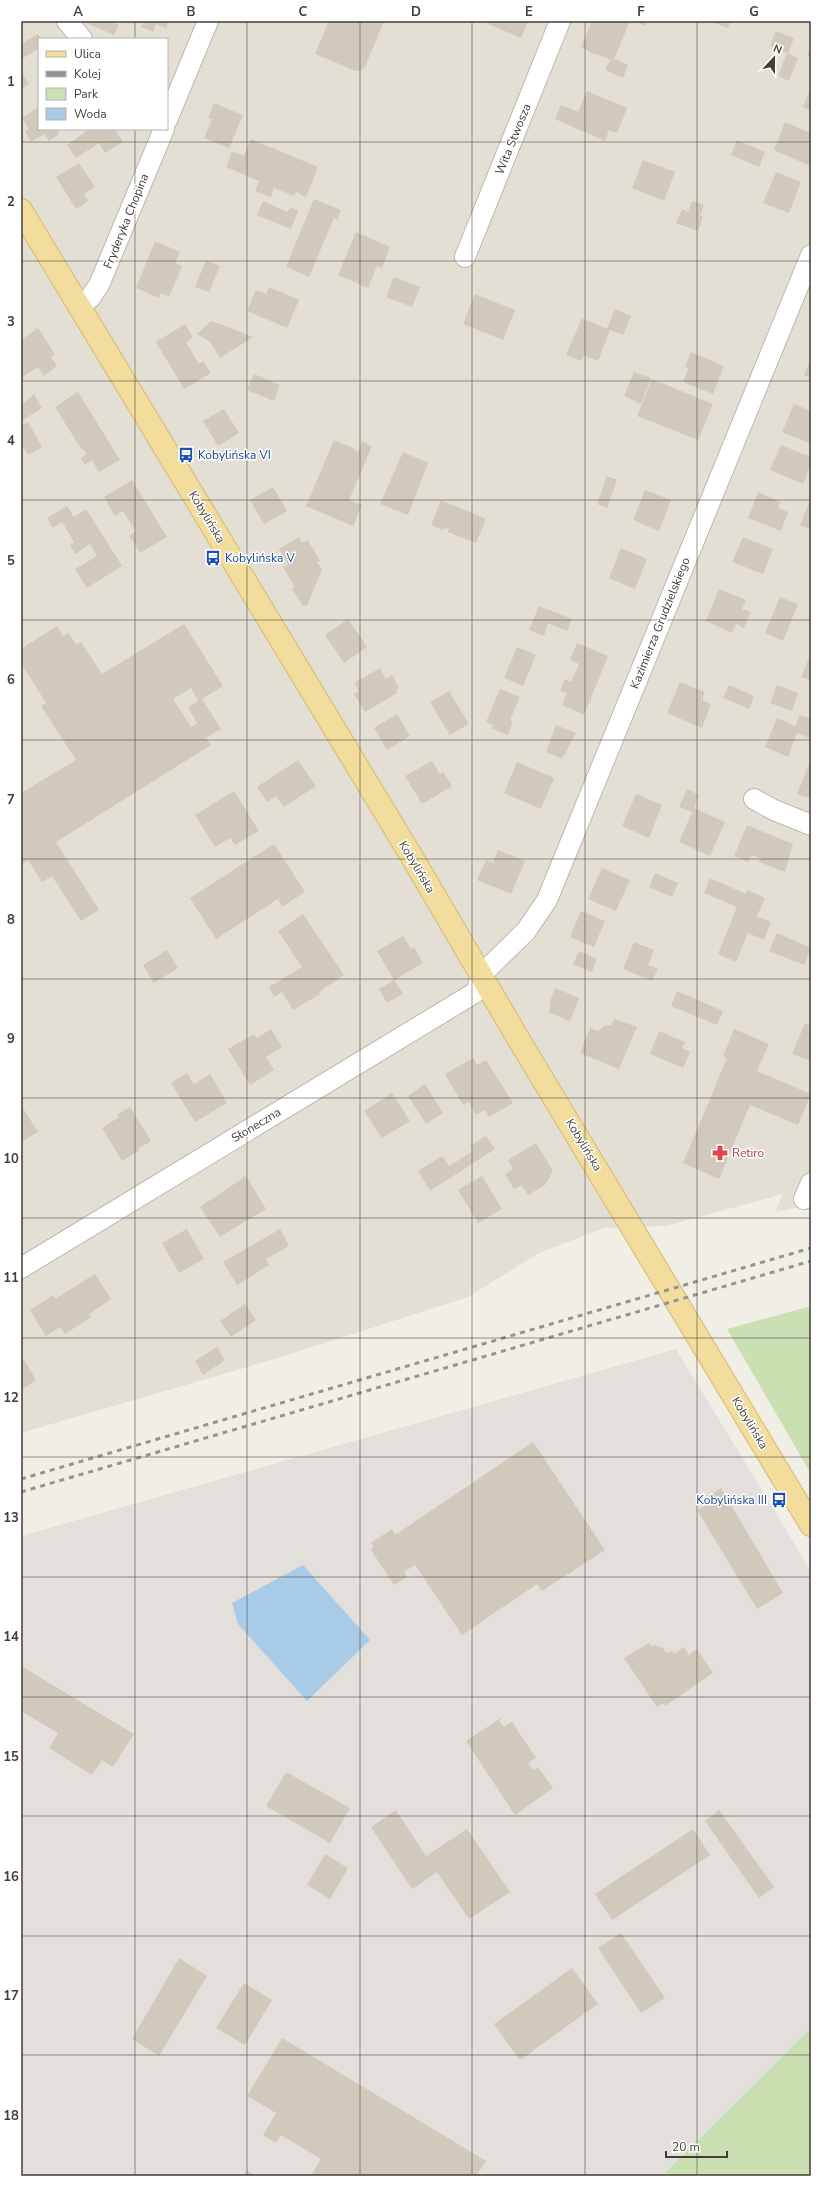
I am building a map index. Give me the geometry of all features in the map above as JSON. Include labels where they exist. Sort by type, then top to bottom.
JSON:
[{"type":"main road","name":"Kobylińska","points":[[21,210],[482,974],[519,1040],[811,1526]]},
{"type":"street","points":[[68,21],[81,38]]},
{"type":"street","points":[[168,118],[208,21]]},
{"type":"street","name":"Wita Stwosza","points":[[465,257],[560,21]]},
{"type":"street","name":"Fryderyka Chopina","points":[[79,306],[90,298],[99,285],[164,130]]},
{"type":"street","name":"Kazimierza Grudzielskiego","points":[[482,974],[526,931],[547,900],[811,255]]},
{"type":"street","points":[[754,799],[774,810],[811,825]]},
{"type":"street","name":"Słoneczna","points":[[21,1268],[476,992],[482,974]]},
{"type":"shaded area","points":[[21,21],[811,21],[811,1205],[775,1212],[783,1194],[666,1226],[604,1228],[539,1253],[468,1297],[278,1358],[21,1433]]},
{"type":"shaded area","points":[[676,1349],[811,1571],[811,2028],[665,2173],[669,2176],[21,2176],[21,1536]]},
{"type":"green space","points":[[811,1306],[811,1474],[727,1329]]},
{"type":"green space","points":[[811,2028],[811,2176],[669,2176],[665,2173]]},
{"type":"water","points":[[303,1565],[370,1640],[307,1701],[238,1624],[232,1603]]},
{"type":"building","points":[[90,21],[109,21],[119,25],[114,35],[89,24]]},
{"type":"building","points":[[144,21],[169,21],[166,28],[156,24],[153,32],[141,27]]},
{"type":"building","points":[[329,21],[384,21],[365,67],[361,71],[356,71],[315,54]]},
{"type":"building","points":[[489,21],[528,21],[521,38],[488,24]]},
{"type":"building","points":[[592,21],[630,21],[614,59],[628,65],[623,78],[605,70],[610,60],[603,56],[601,58],[602,56],[590,53],[591,52],[581,47]]},
{"type":"building","points":[[634,21],[647,21],[645,26]]},
{"type":"building","points":[[710,21],[731,21],[728,28]]},
{"type":"building","points":[[776,31],[794,38],[788,53],[770,46]]},
{"type":"building","points":[[38,34],[40,38],[38,38],[38,50],[21,59],[21,44]]},
{"type":"building","points":[[811,46],[811,57],[807,56]]},
{"type":"building","points":[[787,53],[798,58],[789,81],[778,76]]},
{"type":"building","points":[[21,71],[29,84],[21,89]]},
{"type":"building","points":[[811,88],[811,111],[803,107]]},
{"type":"building","points":[[587,91],[627,108],[617,133],[609,130],[605,141],[555,119],[561,105],[578,112]]},
{"type":"building","points":[[214,103],[243,115],[229,148],[204,138],[212,119],[208,118]]},
{"type":"building","points":[[38,108],[38,130],[57,130],[59,134],[49,141],[44,134],[31,142],[25,131],[29,129],[22,118]]},
{"type":"building","points":[[785,122],[811,133],[810,166],[774,150]]},
{"type":"building","points":[[88,130],[116,130],[123,142],[105,153],[99,143],[76,158],[67,145]]},
{"type":"building","points":[[251,139],[318,167],[306,197],[296,192],[294,196],[274,188],[271,197],[255,191],[259,181],[226,167],[232,151],[244,156]]},
{"type":"building","points":[[737,140],[765,152],[759,167],[731,155]]},
{"type":"building","points":[[643,160],[675,172],[664,201],[632,188]]},
{"type":"building","points":[[79,163],[95,187],[84,194],[88,201],[76,209],[56,177]]},
{"type":"building","points":[[776,172],[801,182],[789,213],[763,203]]},
{"type":"building","points":[[314,199],[341,210],[337,220],[334,218],[309,277],[286,267]]},
{"type":"building","points":[[263,201],[288,212],[290,207],[298,211],[291,229],[257,215]]},
{"type":"building","points":[[692,201],[704,205],[700,215],[703,217],[698,231],[676,223],[682,209],[688,212]]},
{"type":"building","points":[[356,232],[390,247],[382,268],[377,266],[368,288],[338,275]]},
{"type":"building","points":[[155,241],[180,252],[175,263],[182,266],[169,297],[161,293],[159,298],[136,288]]},
{"type":"building","points":[[206,260],[220,266],[209,292],[195,287]]},
{"type":"building","points":[[394,277],[420,287],[412,307],[386,297]]},
{"type":"building","points":[[269,287],[299,300],[287,328],[247,311],[256,290],[266,294]]},
{"type":"building","points":[[475,294],[515,310],[503,340],[463,324]]},
{"type":"building","points":[[615,309],[631,316],[623,335],[610,330],[598,361],[584,355],[581,361],[566,355],[582,318],[607,329]]},
{"type":"building","points":[[211,321],[253,337],[220,358],[210,342],[197,334]]},
{"type":"building","points":[[185,324],[193,337],[186,342],[199,364],[203,361],[211,373],[184,389],[156,342]]},
{"type":"building","points":[[38,328],[55,354],[51,357],[57,366],[44,376],[38,367],[21,378],[21,340]]},
{"type":"building","points":[[691,352],[724,366],[713,394],[683,382],[689,368],[685,367]]},
{"type":"building","points":[[811,359],[811,378],[804,375]]},
{"type":"building","points":[[634,372],[651,378],[641,404],[624,396]]},
{"type":"building","points":[[254,374],[280,385],[274,401],[247,390]]},
{"type":"building","points":[[652,379],[713,404],[698,440],[637,416]]},
{"type":"building","points":[[78,392],[120,460],[99,472],[92,460],[85,465],[81,458],[87,454],[78,444],[55,407]]},
{"type":"building","points":[[34,394],[42,408],[21,421],[21,405]]},
{"type":"building","points":[[794,404],[811,411],[809,443],[782,432]]},
{"type":"building","points":[[224,409],[239,433],[218,446],[203,421]]},
{"type":"building","points":[[28,422],[42,447],[28,455],[21,443],[21,426]]},
{"type":"building","points":[[334,440],[355,449],[354,450],[358,452],[362,441],[372,446],[349,500],[362,505],[353,526],[306,506]]},
{"type":"building","points":[[781,445],[811,457],[811,464],[803,484],[770,470]]},
{"type":"building","points":[[403,452],[428,463],[408,515],[380,504]]},
{"type":"building","points":[[607,476],[617,480],[607,508],[597,504]]},
{"type":"building","points":[[132,480],[167,537],[140,553],[129,536],[136,531],[123,511],[115,516],[104,497]]},
{"type":"building","points":[[273,487],[287,511],[264,524],[250,500]]},
{"type":"building","points":[[645,490],[671,500],[659,531],[633,520]]},
{"type":"building","points":[[758,492],[781,502],[778,508],[788,512],[781,531],[748,518]]},
{"type":"building","points":[[811,498],[811,530],[800,525]]},
{"type":"building","points":[[441,500],[486,519],[476,543],[448,532],[449,529],[444,528],[443,530],[431,525]]},
{"type":"building","points":[[67,506],[74,517],[86,509],[122,566],[87,588],[75,569],[97,556],[90,544],[75,554],[70,545],[74,542],[62,522],[53,528],[47,518]]},
{"type":"building","points":[[299,537],[302,543],[308,540],[320,561],[317,562],[322,569],[307,606],[303,606],[292,589],[295,587],[283,567],[288,564],[279,549]]},
{"type":"building","points":[[743,537],[773,549],[763,574],[732,562]]},
{"type":"building","points":[[621,548],[647,559],[635,589],[609,578]]},
{"type":"building","points":[[719,589],[746,600],[742,609],[751,612],[744,628],[736,624],[732,633],[706,621]]},
{"type":"building","points":[[780,597],[798,604],[783,641],[765,633]]},
{"type":"building","points":[[539,606],[572,619],[567,631],[548,623],[544,636],[529,630]]},
{"type":"building","points":[[348,619],[367,647],[344,663],[325,635]]},
{"type":"building","points":[[184,624],[223,686],[202,699],[221,729],[206,738],[211,745],[56,842],[99,910],[81,921],[52,876],[42,882],[28,860],[21,864],[21,793],[76,760],[41,706],[46,703],[21,663],[21,649],[57,626],[63,636],[69,633],[76,645],[81,642],[102,674]],"holes":[[[191,688],[198,701],[188,707],[197,723],[191,727],[173,699]]]},
{"type":"building","points":[[577,643],[608,656],[584,715],[562,705],[567,693],[560,691],[565,679],[571,682],[579,664],[570,660]]},
{"type":"building","points":[[517,647],[536,655],[523,686],[504,678]]},
{"type":"building","points":[[811,654],[811,681],[801,677]]},
{"type":"building","points":[[380,668],[386,679],[392,675],[399,688],[396,690],[397,693],[365,712],[354,694],[359,691],[354,683]]},
{"type":"building","points":[[680,682],[705,692],[702,700],[711,704],[702,728],[667,713]]},
{"type":"building","points":[[729,685],[754,696],[749,709],[723,698]]},
{"type":"building","points":[[777,685],[798,693],[792,711],[770,703]]},
{"type":"building","points":[[500,689],[520,697],[510,720],[513,721],[508,735],[491,728],[493,725],[486,722]]},
{"type":"building","points":[[449,691],[469,724],[450,735],[430,702]]},
{"type":"building","points":[[397,714],[410,736],[387,750],[374,728]]},
{"type":"building","points":[[800,715],[811,719],[811,732],[809,738],[797,733],[788,757],[765,747],[777,718],[795,726]]},
{"type":"building","points":[[556,725],[576,733],[562,759],[546,752]]},
{"type":"building","points":[[298,760],[316,786],[284,807],[276,796],[267,802],[257,787]]},
{"type":"building","points":[[432,761],[440,774],[443,772],[452,786],[422,804],[405,776]]},
{"type":"building","points":[[517,762],[554,778],[541,809],[504,793]]},
{"type":"building","points":[[809,765],[811,766],[811,799],[797,794]]},
{"type":"building","points":[[687,789],[699,795],[694,808],[725,822],[710,856],[679,842],[692,812],[679,807]]},
{"type":"building","points":[[234,791],[259,831],[235,845],[230,838],[215,847],[195,815]]},
{"type":"building","points":[[636,794],[662,805],[649,838],[622,826]]},
{"type":"building","points":[[747,825],[793,844],[785,872],[759,862],[761,859],[752,855],[748,862],[734,856]]},
{"type":"building","points":[[274,844],[305,892],[282,907],[278,899],[216,939],[190,898]]},
{"type":"building","points":[[498,850],[525,861],[511,894],[477,880],[486,860],[493,863]]},
{"type":"building","points":[[602,868],[630,880],[616,911],[588,899]]},
{"type":"building","points":[[655,873],[678,883],[672,897],[649,887]]},
{"type":"building","points":[[710,878],[746,894],[747,890],[765,898],[757,916],[771,922],[764,940],[748,933],[736,962],[718,954],[737,907],[704,893]]},
{"type":"building","points":[[581,911],[605,921],[594,947],[570,937]]},
{"type":"building","points":[[303,914],[344,975],[319,992],[320,994],[293,1010],[282,992],[274,997],[269,987],[302,967],[278,931]]},
{"type":"building","points":[[777,933],[811,948],[804,965],[769,951]]},
{"type":"building","points":[[403,936],[411,949],[414,947],[423,963],[394,980],[377,951]]},
{"type":"building","points":[[634,942],[654,950],[648,965],[658,969],[652,981],[623,969]]},
{"type":"building","points":[[167,950],[178,968],[154,983],[143,965]]},
{"type":"building","points":[[579,951],[597,959],[592,972],[573,964]]},
{"type":"building","points":[[394,980],[403,994],[387,1003],[379,989]]},
{"type":"building","points":[[555,988],[579,998],[570,1021],[549,1012],[551,1005],[549,1004]]},
{"type":"building","points":[[677,991],[723,1011],[717,1025],[671,1006]]},
{"type":"building","points":[[615,1019],[637,1027],[619,1069],[580,1053],[590,1028],[598,1031],[605,1025],[611,1025]]},
{"type":"building","points":[[805,1023],[811,1026],[811,1061],[792,1054]]},
{"type":"building","points":[[271,1029],[282,1047],[266,1057],[274,1070],[250,1085],[228,1049],[254,1034],[257,1038]]},
{"type":"building","points":[[734,1029],[769,1044],[757,1071],[811,1094],[798,1125],[750,1105],[719,1179],[683,1163],[727,1058],[723,1056]]},
{"type":"building","points":[[659,1031],[685,1042],[682,1048],[690,1052],[683,1068],[650,1054]]},
{"type":"building","points":[[473,1058],[477,1065],[486,1060],[513,1103],[489,1117],[485,1110],[476,1115],[469,1102],[463,1105],[445,1074]]},
{"type":"building","points":[[187,1073],[194,1084],[210,1074],[227,1103],[195,1122],[171,1083]]},
{"type":"building","points":[[425,1084],[443,1113],[426,1124],[408,1096]]},
{"type":"building","points":[[392,1093],[410,1121],[382,1138],[364,1111]]},
{"type":"building","points":[[21,1105],[38,1132],[21,1142]]},
{"type":"building","points":[[130,1107],[151,1141],[138,1149],[139,1151],[122,1161],[102,1128],[119,1117],[117,1115]]},
{"type":"building","points":[[486,1136],[495,1149],[430,1191],[418,1171],[442,1156],[449,1166],[473,1151],[470,1146]]},
{"type":"building","points":[[536,1143],[553,1171],[545,1185],[528,1195],[522,1185],[514,1189],[505,1174],[513,1169],[508,1160]]},
{"type":"building","points":[[246,1176],[266,1209],[220,1237],[200,1207]]},
{"type":"building","points":[[482,1176],[502,1209],[478,1223],[458,1190]]},
{"type":"building","points":[[187,1229],[204,1259],[179,1273],[162,1243]]},
{"type":"building","points":[[280,1229],[289,1246],[266,1259],[269,1265],[237,1285],[223,1262]]},
{"type":"building","points":[[95,1274],[111,1299],[89,1314],[91,1317],[65,1334],[60,1327],[46,1336],[30,1310],[53,1295],[55,1299]]},
{"type":"building","points":[[245,1304],[256,1320],[231,1337],[220,1321]]},
{"type":"building","points":[[217,1347],[225,1360],[203,1375],[195,1361]]},
{"type":"building","points":[[21,1355],[36,1380],[21,1390]]},
{"type":"building","points":[[533,1442],[605,1550],[542,1591],[537,1584],[462,1635],[415,1565],[404,1572],[407,1577],[394,1585],[371,1550],[374,1547],[371,1543],[392,1529],[395,1535]]},
{"type":"building","points":[[721,1488],[783,1593],[757,1609],[697,1510],[708,1504],[705,1498]]},
{"type":"building","points":[[649,1643],[652,1647],[654,1645],[663,1648],[667,1653],[672,1651],[674,1654],[684,1647],[689,1655],[697,1649],[713,1673],[665,1706],[663,1703],[657,1707],[624,1658]]},
{"type":"building","points":[[21,1666],[134,1734],[113,1767],[102,1760],[92,1775],[49,1748],[58,1733],[21,1711]]},
{"type":"building","points":[[504,1716],[499,1721],[504,1727],[512,1722],[536,1758],[528,1763],[533,1770],[538,1767],[553,1788],[515,1815],[466,1741]]},
{"type":"building","points":[[286,1772],[350,1808],[330,1843],[266,1806]]},
{"type":"building","points":[[396,1810],[426,1856],[467,1829],[510,1892],[469,1919],[437,1872],[412,1889],[371,1827]]},
{"type":"building","points":[[719,1810],[774,1887],[759,1898],[705,1821]]},
{"type":"building","points":[[693,1829],[710,1855],[612,1920],[595,1894]]},
{"type":"building","points":[[325,1854],[348,1868],[330,1899],[307,1885]]},
{"type":"building","points":[[621,1933],[665,1998],[641,2013],[598,1948]]},
{"type":"building","points":[[179,1958],[207,1976],[159,2056],[132,2039]]},
{"type":"building","points":[[572,1968],[598,2004],[520,2060],[494,2024]]},
{"type":"building","points":[[244,1983],[272,2000],[245,2045],[216,2028]]},
{"type":"building","points":[[282,2038],[486,2161],[476,2176],[311,2176],[321,2159],[281,2135],[276,2143],[263,2135],[276,2113],[247,2096]]},
{"type":"building","points":[[247,2170],[256,2176],[243,2176]]},
{"type":"railway","points":[[21,1479],[811,1248]]},
{"type":"railway","points":[[21,1492],[811,1261]]},
{"type":"place","name":"Kobylińska VI","points":[[186,455]]},
{"type":"place","name":"Kobylińska V","points":[[213,558]]},
{"type":"place","name":"Retiro","points":[[720,1153]]},
{"type":"place","name":"Kobylińska III","points":[[779,1500]]}]
